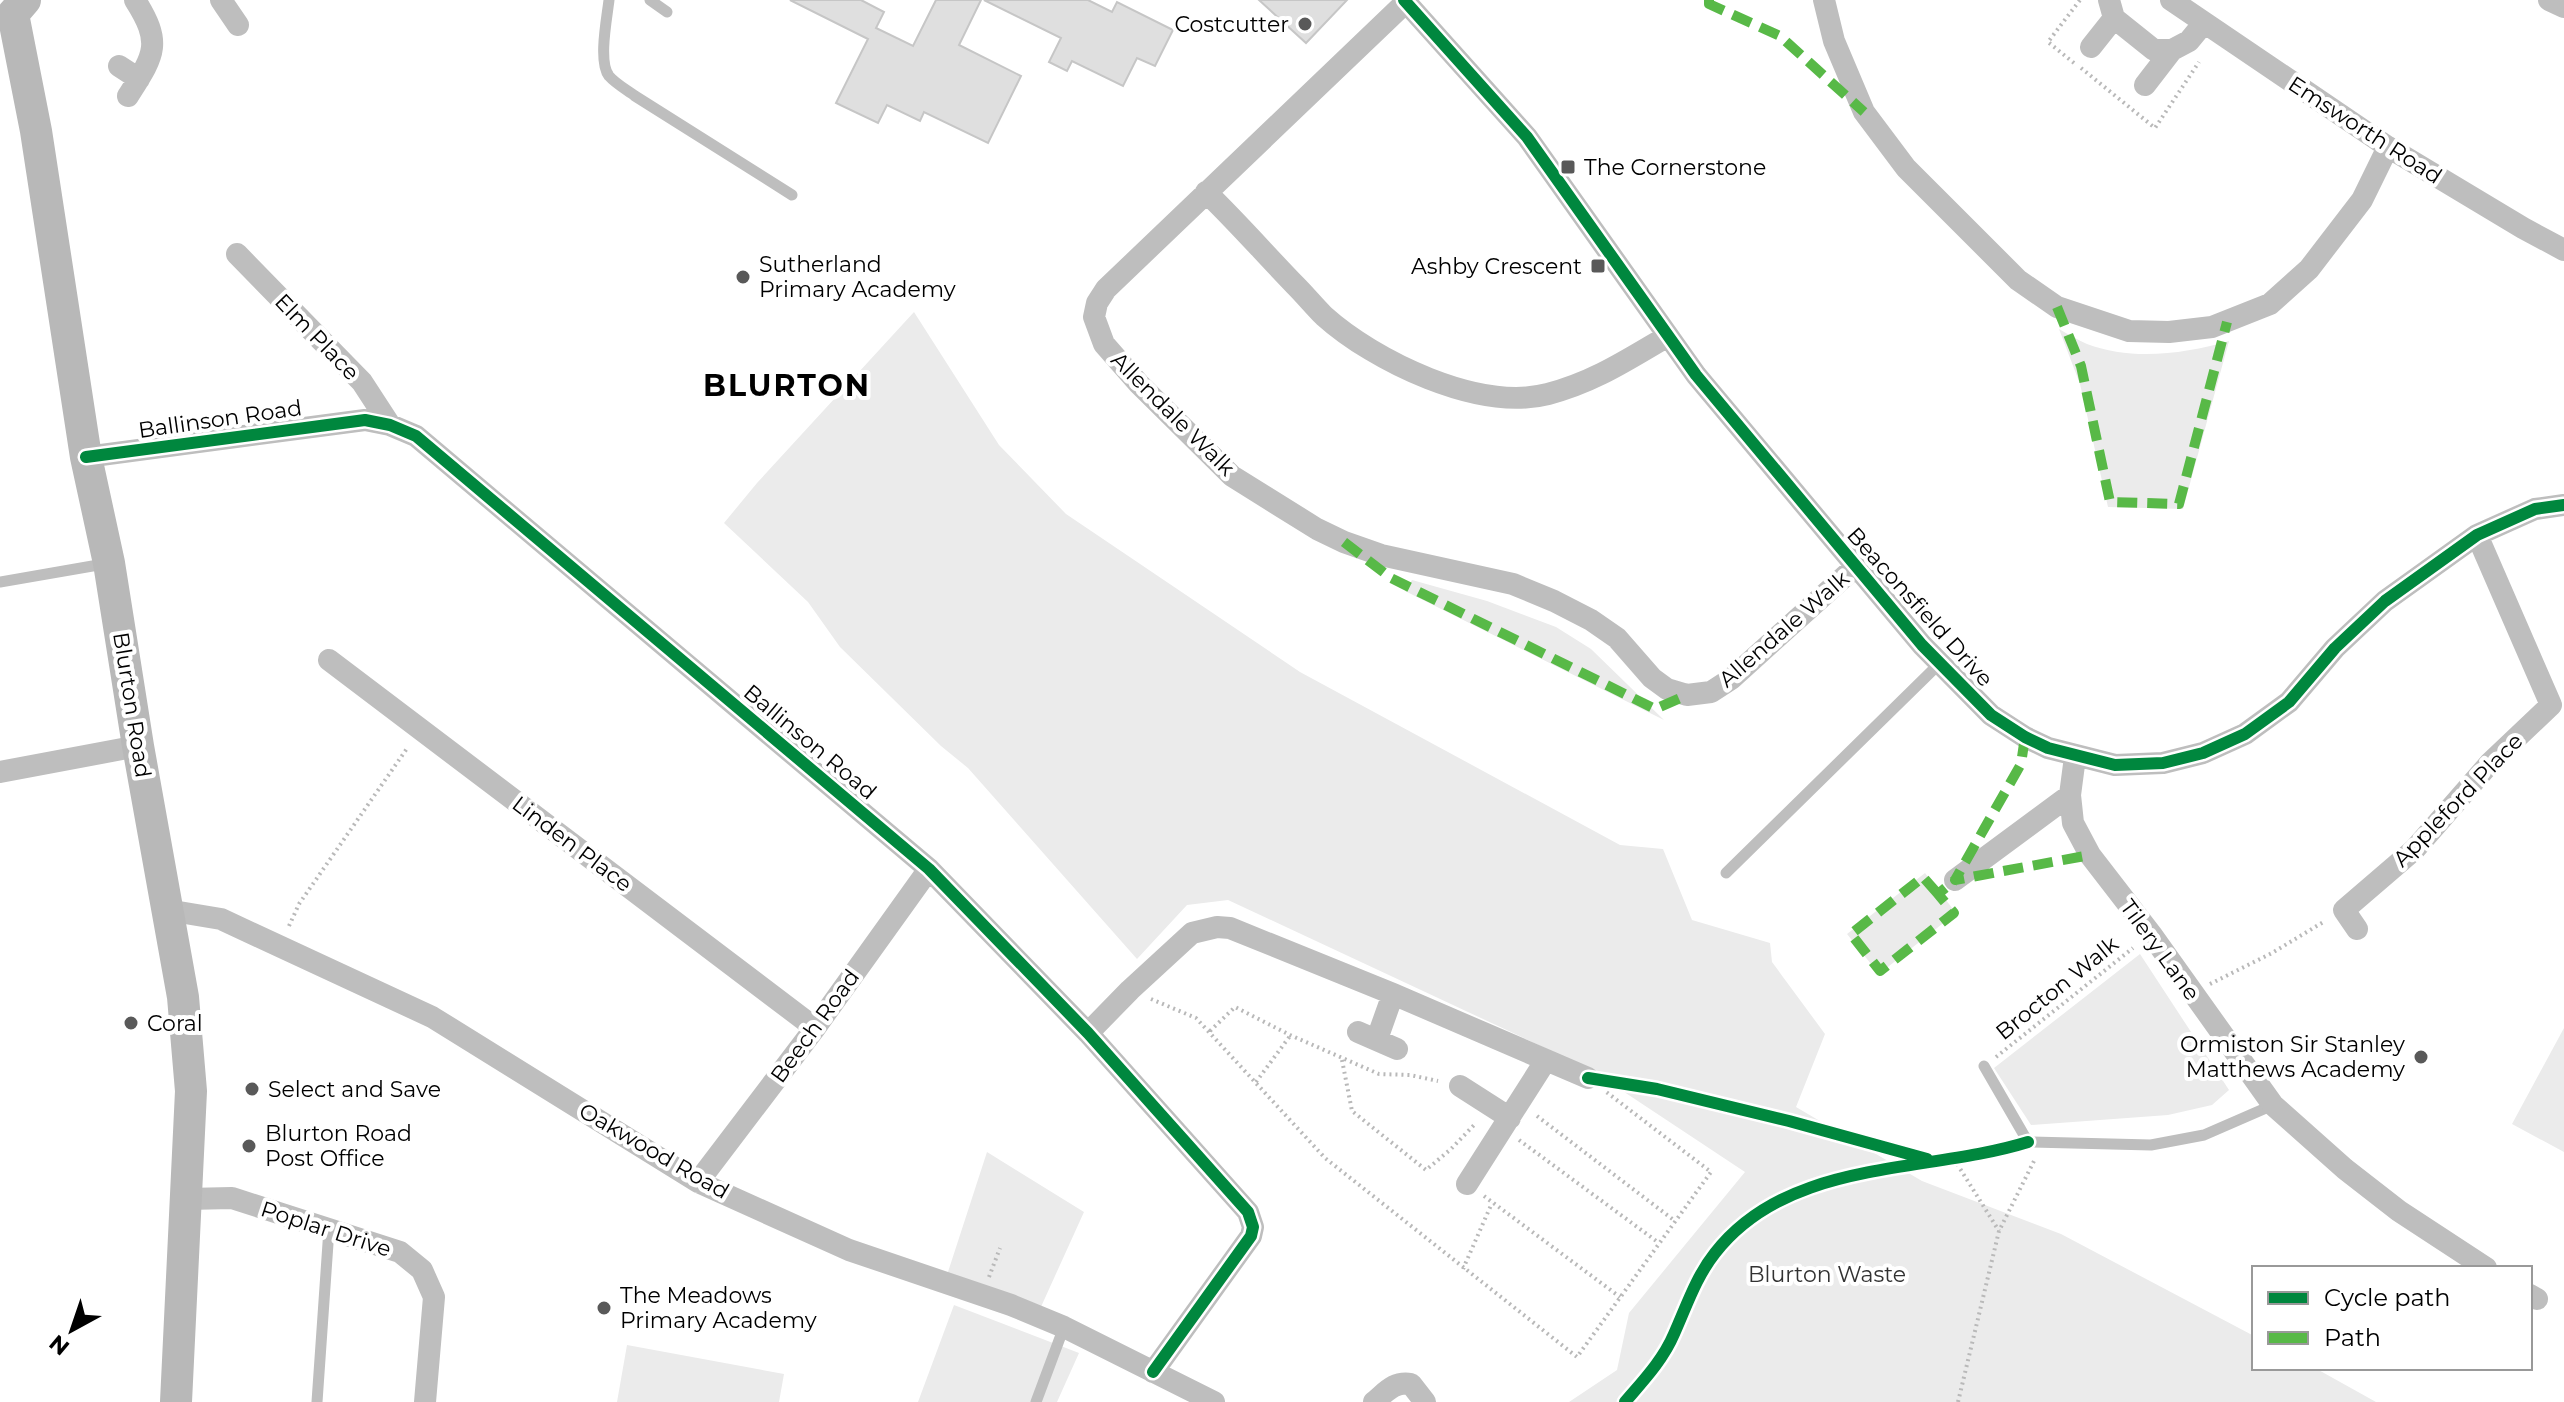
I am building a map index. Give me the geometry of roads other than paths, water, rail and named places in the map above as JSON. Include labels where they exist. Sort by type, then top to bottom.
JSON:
[{"type":"street","points":[[119,66],[134,87],[150,63],[153,41],[148,20],[135,0]]},
{"type":"street","points":[[221,0],[238,25]]},
{"type":"street","points":[[1824,0],[1834,41],[1864,112],[1906,168],[2018,280],[2057,307],[2129,331],[2169,332],[2212,327],[2270,304],[2309,269],[2362,200],[2388,147]]},
{"type":"street","name":"Emsworth Road","points":[[2171,0],[2388,147],[2564,250]]},
{"type":"street","points":[[2549,0],[2564,7]]},
{"type":"street","name":"Allendale Walk","points":[[1405,1],[1106,289],[1097,303],[1094,317],[1104,344],[1139,384],[1232,476],[1317,529],[1381,555],[1513,584],[1554,601],[1617,638],[1652,678],[1667,689],[1687,695],[1711,692],[1731,679],[1855,567]]},
{"type":"street","name":"Beaconsfield Drive","points":[[1405,1],[1527,137],[1705,386],[1855,567],[1991,715],[2048,748],[2115,765],[2163,763],[2203,753],[2245,734],[2289,702],[2335,648],[2385,601],[2477,535],[2535,509],[2564,505]]},
{"type":"street","name":"Blurton Road","points":[[13,9],[36,131],[86,457],[109,563],[183,997],[191,1091],[176,1402]]},
{"type":"street","points":[[2091,47],[2112,9],[2154,50],[2172,50]]},
{"type":"street","points":[[2145,85],[2172,50],[2189,41],[2203,24]]},
{"type":"street","points":[[1206,192],[1325,317],[1393,362],[1439,383],[1476,394],[1513,398],[1544,395],[1595,379],[1668,336]]},
{"type":"street","name":"Elm Place","points":[[237,254],[362,382],[390,425]]},
{"type":"street","name":"Ballinson Road","points":[[86,457],[365,420],[390,425],[416,436],[929,869],[1088,1033],[1248,1212],[1252,1221],[1251,1236],[1153,1372]]},
{"type":"street","points":[[2477,535],[2558,706]]},
{"type":"street","name":"Linden Place","points":[[329,660],[815,1028]]},
{"type":"street","name":"Appleford Place","points":[[2350,919],[2490,763],[2558,706]]},
{"type":"street","points":[[0,772],[138,746]]},
{"type":"street","name":"Tilery Lane","points":[[2075,757],[2070,795],[2073,823],[2090,855],[2151,934],[2273,1105],[2345,1169],[2399,1211],[2483,1266]]},
{"type":"street","points":[[1955,880],[2070,795]]},
{"type":"street","name":"Beech Road","points":[[698,1182],[815,1028],[929,869]]},
{"type":"street","name":"Oakwood Road","points":[[167,910],[221,919],[432,1017],[698,1182],[849,1250],[983,1294],[1064,1327],[1214,1402]]},
{"type":"street","points":[[1088,1033],[1192,933],[1204,929],[1230,928],[1588,1078]]},
{"type":"street","points":[[1377,1040],[1393,994]]},
{"type":"street","points":[[1467,1184],[1506,1114],[1546,1060]]},
{"type":"street","points":[[1460,1086],[1506,1114]]},
{"type":"street","name":"Poplar Drive","points":[[187,1199],[232,1198],[400,1252],[422,1270],[434,1297],[425,1402]]},
{"type":"street","points":[[1374,1402],[1394,1385],[1404,1383],[1411,1384],[1425,1402]]},
{"type":"lane","points":[[609,0],[604,54],[606,73],[635,96],[792,195]]},
{"type":"lane","points":[[650,0],[667,12]]},
{"type":"lane","points":[[0,582],[109,563]]},
{"type":"lane","points":[[1726,873],[1940,663]]},
{"type":"lane","points":[[1984,1066],[2028,1142],[2151,1145],[2204,1135],[2273,1105]]},
{"type":"lane","points":[[317,1402],[329,1229]]},
{"type":"lane","points":[[1036,1402],[1064,1327]]},
{"type":"place","name":"Costcutter","points":[[1305,24]]},
{"type":"place","name":"The Cornerstone","points":[[1568,167]]},
{"type":"place","name":"Ashby Crescent","points":[[1598,266]]},
{"type":"place","name":"Sutherland Primary Academy","points":[[743,277]]},
{"type":"place","name":"Coral","points":[[131,1023]]},
{"type":"place","name":"Ormiston Sir Stanley Matthews Academy","points":[[2421,1057]]},
{"type":"place","name":"Select and Save","points":[[252,1089]]},
{"type":"place","name":"Blurton Road Post Office","points":[[249,1146]]},
{"type":"place","name":"The Meadows Primary Academy","points":[[604,1308]]},
{"type":"district","name":"BLURTON","points":[[787,385]]},
{"type":"park label","name":"Blurton Waste","points":[[1827,1274]]}]
